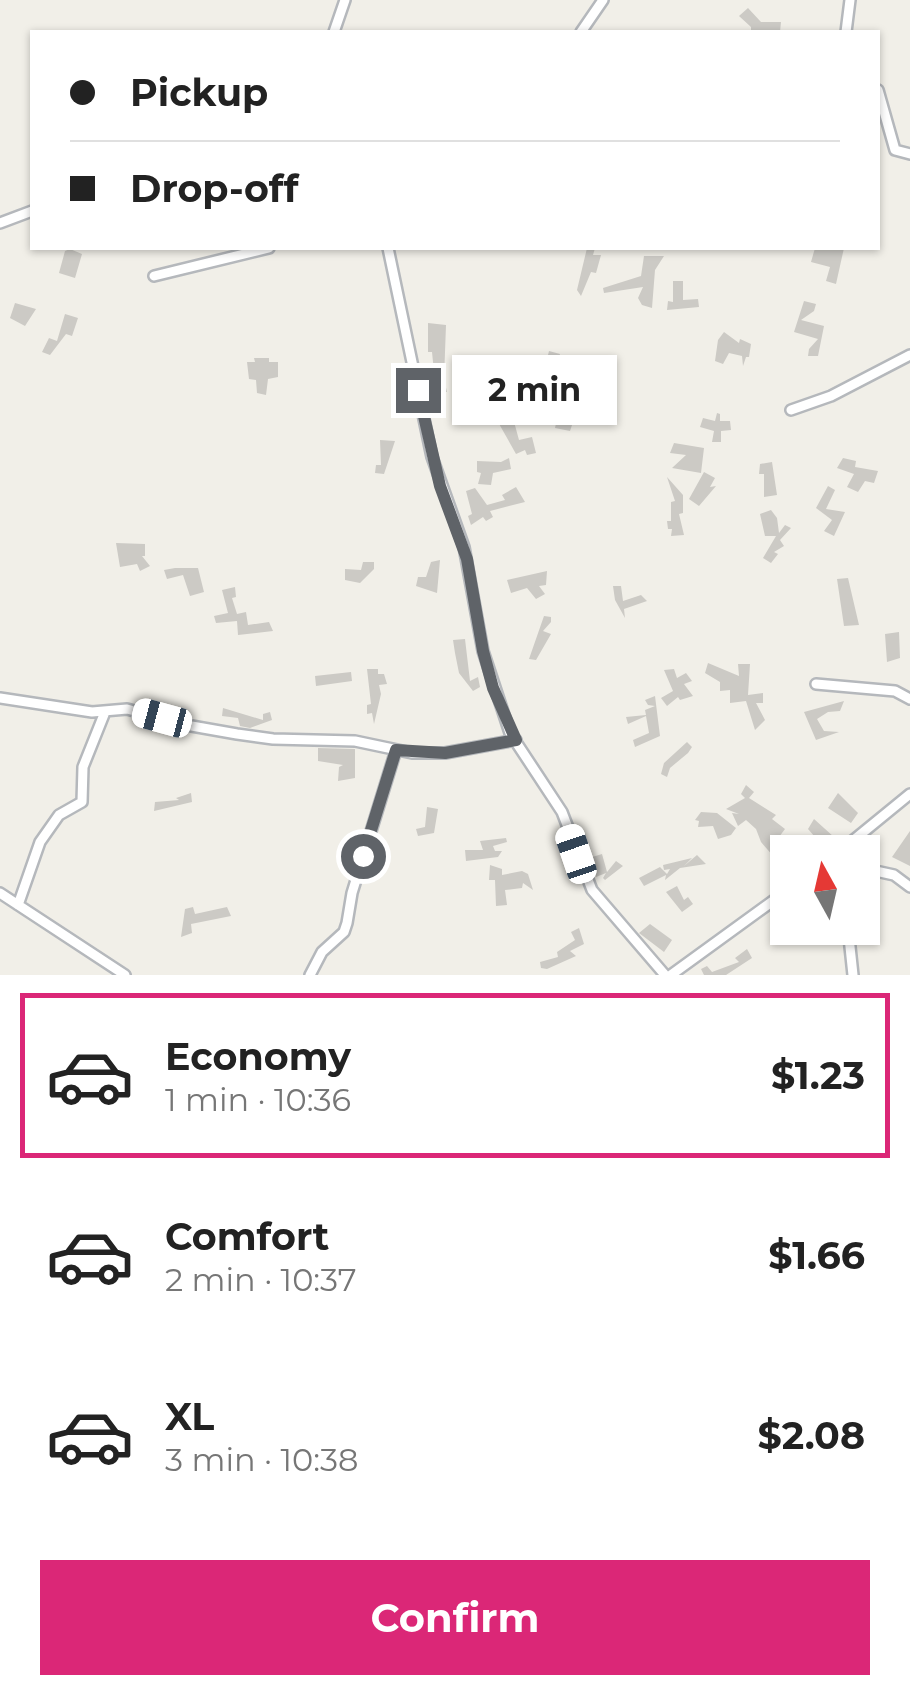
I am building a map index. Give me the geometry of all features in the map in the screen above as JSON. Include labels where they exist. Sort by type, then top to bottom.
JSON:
[{"type":"street","points":[[335,30],[346,0]]},
{"type":"street","points":[[581,30],[603,0]]},
{"type":"street","points":[[846,30],[850,0]]},
{"type":"street","points":[[880,97],[895,150],[910,154]]},
{"type":"street","points":[[0,222],[30,212]]},
{"type":"street","points":[[154,276],[261,250]]},
{"type":"street","points":[[388,250],[432,457],[467,559],[493,688],[516,740],[562,812],[592,890],[668,975],[770,903]]},
{"type":"street","points":[[792,410],[831,396],[910,354]]},
{"type":"street","points":[[816,684],[895,691],[910,699]]},
{"type":"street","points":[[0,698],[105,712],[126,709],[186,725],[255,736],[354,741],[396,750],[445,753],[516,740]]},
{"type":"street","points":[[18,905],[40,842],[60,815],[82,802],[83,767],[105,712]]},
{"type":"street","points":[[310,975],[322,952],[344,932],[348,923],[352,892],[396,750]]},
{"type":"street","points":[[859,835],[910,794]]},
{"type":"street","points":[[880,872],[894,875],[910,888]]},
{"type":"street","points":[[0,894],[124,975]]},
{"type":"street","points":[[850,945],[853,975]]},
{"type":"building","points":[[748,8],[761,22],[781,22],[780,30],[751,30],[739,16]]},
{"type":"building","points":[[587,250],[594,250],[593,255],[601,255],[596,273],[591,272],[581,296],[577,290]]},
{"type":"building","points":[[814,250],[844,250],[836,284],[826,281],[830,267],[811,262]]},
{"type":"building","points":[[65,251],[82,254],[75,278],[59,273]]},
{"type":"building","points":[[644,256],[664,256],[655,270],[652,308],[642,305],[638,298],[643,287],[604,293],[603,288],[641,276]]},
{"type":"building","points":[[673,281],[683,281],[683,300],[698,299],[699,307],[667,310],[668,301],[673,302]]},
{"type":"building","points":[[804,301],[816,304],[814,311],[801,320],[824,326],[818,356],[808,356],[818,339],[794,332]]},
{"type":"building","points":[[15,303],[36,309],[25,326],[10,318]]},
{"type":"building","points":[[65,314],[78,318],[72,336],[66,334],[50,355],[42,352],[49,338],[57,341]]},
{"type":"building","points":[[428,323],[446,325],[447,392],[436,392],[432,352],[428,352]]},
{"type":"building","points":[[724,332],[739,343],[740,339],[751,344],[743,366],[742,356],[729,353],[723,364],[715,361],[718,340]]},
{"type":"building","points":[[549,351],[560,354],[553,378],[537,379],[538,366],[545,367]]},
{"type":"building","points":[[254,358],[278,362],[278,377],[268,379],[266,395],[257,393],[256,380],[249,379],[247,362],[255,362]]},
{"type":"building","points":[[560,402],[572,406],[578,403],[569,418],[574,419],[570,431],[555,428],[564,413],[558,410]]},
{"type":"building","points":[[717,413],[720,421],[730,421],[731,430],[721,431],[721,442],[712,442],[714,431],[700,427],[703,418],[715,421]]},
{"type":"building","points":[[513,418],[519,440],[532,437],[536,453],[527,455],[525,450],[516,454],[498,422]]},
{"type":"building","points":[[380,440],[395,441],[384,474],[375,473],[376,465],[381,465]]},
{"type":"building","points":[[674,443],[704,448],[701,473],[672,468],[686,455],[670,453]]},
{"type":"building","points":[[509,458],[511,469],[493,473],[491,485],[478,484],[481,473],[477,472],[477,461],[501,462]]},
{"type":"building","points":[[843,458],[856,461],[855,467],[878,471],[874,483],[865,481],[858,492],[847,487],[854,474],[837,468]]},
{"type":"building","points":[[772,462],[777,495],[764,497],[760,464]]},
{"type":"building","points":[[704,472],[715,478],[710,487],[716,486],[699,506],[689,499]]},
{"type":"building","points":[[667,477],[683,495],[683,513],[679,514],[684,535],[671,536],[672,529],[668,529],[671,502],[675,501]]},
{"type":"building","points":[[828,486],[835,490],[826,509],[845,512],[834,536],[824,531],[832,520],[816,508]]},
{"type":"building","points":[[516,487],[525,502],[490,511],[493,517],[486,521],[483,517],[471,525],[466,491],[475,488],[487,505],[505,500],[502,495]]},
{"type":"building","points":[[771,510],[777,518],[779,533],[785,525],[791,528],[780,540],[784,546],[774,552],[778,554],[771,563],[763,558],[776,536],[765,536],[760,514]]},
{"type":"building","points":[[116,543],[145,544],[142,556],[150,566],[140,571],[137,564],[120,567]]},
{"type":"building","points":[[440,560],[437,593],[416,586],[418,577],[426,577],[431,562]]},
{"type":"building","points":[[363,562],[374,562],[374,569],[360,583],[345,580],[345,569],[361,570]]},
{"type":"building","points":[[198,568],[204,592],[190,596],[183,575],[167,579],[164,570]]},
{"type":"building","points":[[547,571],[546,585],[539,586],[545,594],[536,599],[527,588],[511,593],[507,580]]},
{"type":"building","points":[[848,578],[859,625],[844,626],[837,579]]},
{"type":"building","points":[[613,586],[621,586],[623,601],[641,595],[647,601],[624,609],[625,618],[615,600]]},
{"type":"building","points":[[235,587],[236,597],[232,598],[237,614],[246,612],[248,625],[269,622],[273,631],[238,635],[237,621],[216,623],[214,616],[228,613],[222,590]]},
{"type":"building","points":[[544,616],[551,617],[551,622],[543,631],[551,634],[536,660],[529,659]]},
{"type":"building","points":[[899,632],[900,658],[887,662],[885,634]]},
{"type":"building","points":[[465,639],[470,681],[478,677],[480,687],[473,691],[459,673],[453,640]]},
{"type":"building","points":[[708,663],[739,676],[738,664],[750,664],[748,695],[763,693],[763,703],[756,703],[765,720],[755,730],[746,701],[730,703],[730,690],[720,691],[720,682],[705,673]]},
{"type":"building","points":[[367,669],[378,669],[387,684],[379,685],[381,694],[374,724],[372,713],[367,714],[367,705],[371,704]]},
{"type":"building","points":[[674,669],[677,678],[686,673],[692,681],[684,684],[693,696],[680,700],[678,697],[667,706],[661,698],[673,691],[664,670]]},
{"type":"building","points":[[351,672],[352,681],[316,686],[315,676]]},
{"type":"building","points":[[655,696],[660,736],[635,747],[633,740],[649,733],[646,716],[628,724],[626,717],[646,715],[645,710],[655,706],[645,700]]},
{"type":"building","points":[[844,701],[840,711],[817,719],[824,731],[839,732],[816,740],[804,712]]},
{"type":"building","points":[[223,708],[263,720],[263,714],[270,712],[272,720],[250,728],[240,726],[238,718],[222,716]]},
{"type":"building","points":[[687,742],[692,747],[688,753],[670,768],[667,777],[661,774],[664,763]]},
{"type":"building","points":[[318,748],[355,749],[355,778],[338,781],[339,767],[343,765],[318,761]]},
{"type":"building","points":[[746,785],[754,792],[749,798],[776,815],[772,819],[785,829],[780,835],[770,835],[770,852],[756,829],[746,820],[738,826],[732,813],[739,814],[726,809],[745,798],[741,794]]},
{"type":"building","points":[[191,793],[192,802],[154,811],[155,802],[179,800],[176,798]]},
{"type":"building","points":[[838,793],[858,813],[851,823],[828,808]]},
{"type":"building","points":[[427,807],[438,809],[434,833],[418,836],[416,829],[425,827]]},
{"type":"building","points":[[701,812],[717,813],[736,828],[731,835],[718,839],[713,826],[698,827],[699,821],[695,820]]},
{"type":"building","points":[[814,819],[832,835],[813,835],[808,829]]},
{"type":"building","points":[[910,831],[910,866],[892,857]]},
{"type":"building","points":[[506,838],[507,842],[493,846],[495,851],[502,851],[498,857],[466,861],[465,850],[483,850],[480,841]]},
{"type":"building","points":[[602,854],[607,872],[616,861],[623,866],[605,880],[606,873],[596,877],[589,858]]},
{"type":"building","points":[[697,855],[706,864],[680,868],[665,880],[666,875],[644,886],[639,878],[660,867],[667,874],[670,869],[664,870],[663,865],[692,858],[684,866]]},
{"type":"building","points":[[490,865],[502,869],[502,875],[522,871],[528,874],[533,890],[523,883],[522,888],[505,890],[507,905],[496,906],[495,880],[489,880]]},
{"type":"building","points":[[677,886],[684,900],[688,897],[693,904],[682,912],[666,892]]},
{"type":"building","points":[[193,907],[195,914],[227,907],[231,916],[191,924],[192,933],[181,937],[185,909]]},
{"type":"building","points":[[650,924],[672,940],[664,952],[639,933]]},
{"type":"building","points":[[579,928],[584,944],[570,951],[576,956],[541,968],[540,962],[558,957],[557,952],[575,940],[571,932]]},
{"type":"building","points":[[747,949],[752,958],[726,975],[704,975],[701,969],[707,966],[712,972],[739,962],[735,958]]},
{"type":"route","points":[[363,856],[396,750],[445,753],[516,740],[493,688],[464,546],[440,486],[418,390]]}]
